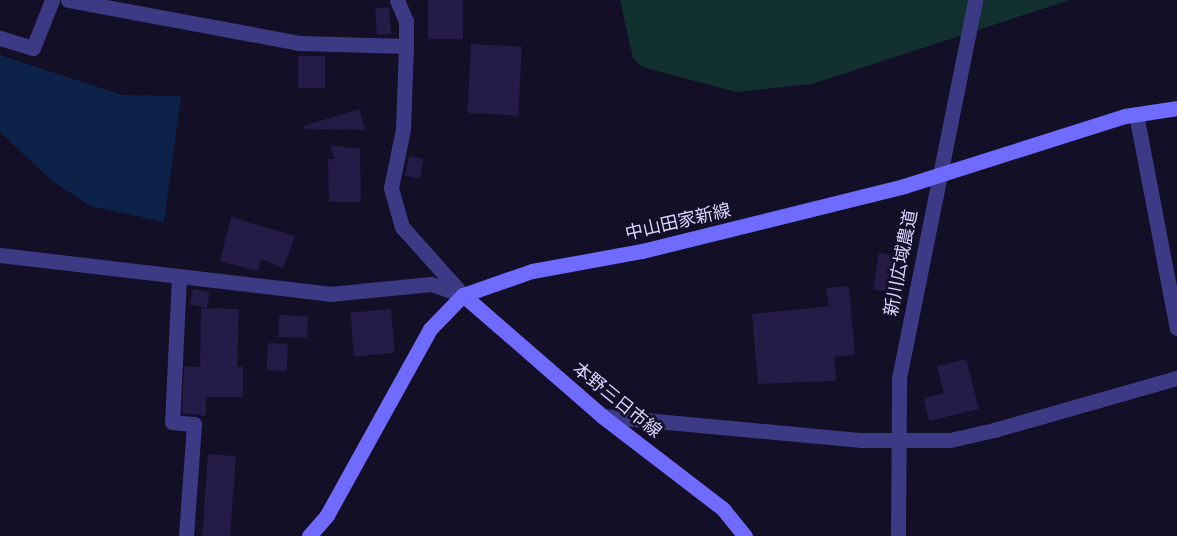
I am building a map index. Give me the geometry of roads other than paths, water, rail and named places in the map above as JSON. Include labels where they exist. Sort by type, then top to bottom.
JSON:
[{"type":"main road","name":"中山田家新線","points":[[309,536],[327,515],[430,329],[463,295],[532,271],[642,251],[936,177],[1136,114],[1177,108]]},
{"type":"main road","name":"本野三日市線","points":[[463,295],[602,416],[723,509],[745,536]]},
{"type":"street","points":[[0,38],[33,48],[52,0]]},
{"type":"street","points":[[68,0],[300,43],[406,46]]},
{"type":"street","points":[[397,0],[406,21],[406,46],[403,129],[391,188],[402,227],[463,295]]},
{"type":"street","name":"新川広域農道","points":[[898,536],[899,378],[936,177],[975,0]]},
{"type":"street","points":[[1136,114],[1177,328]]},
{"type":"street","points":[[0,255],[330,294],[431,284],[463,295]]},
{"type":"street","points":[[179,276],[172,422],[194,424],[186,536]]},
{"type":"street","points":[[602,416],[862,440],[950,440],[994,430],[1177,378]]},
{"type":"water","points":[[0,55],[122,95],[181,96],[164,222],[90,206],[51,180],[0,132]]}]
